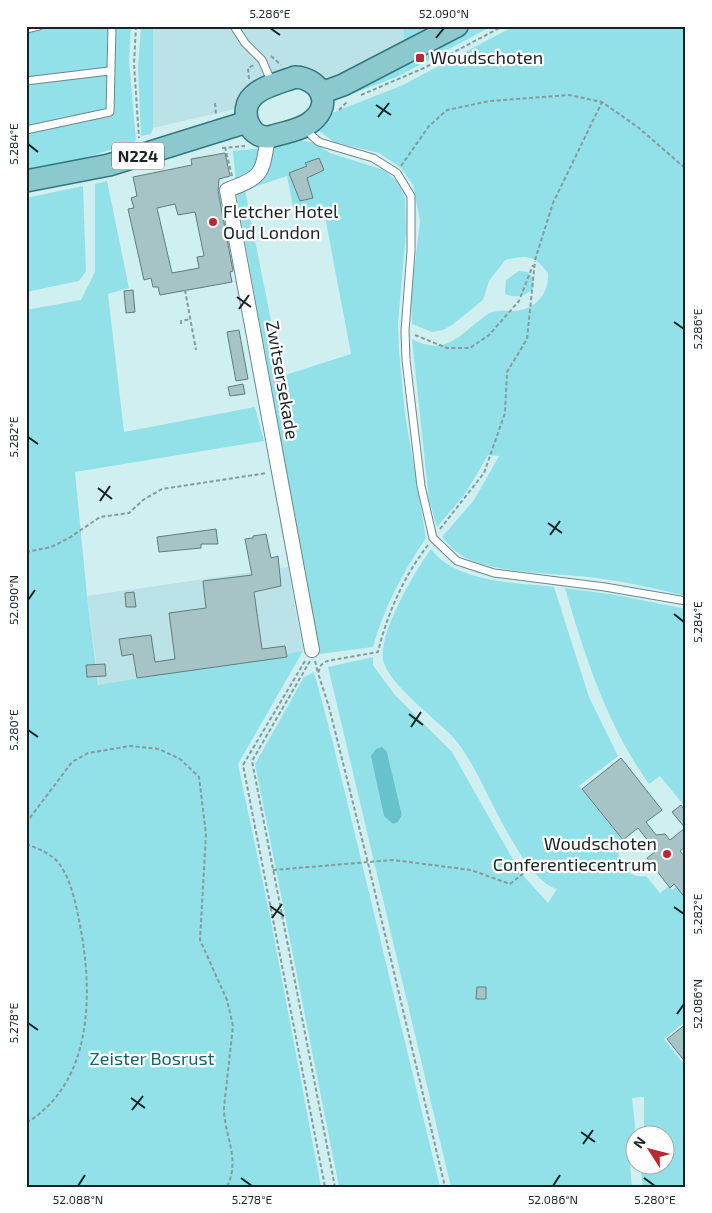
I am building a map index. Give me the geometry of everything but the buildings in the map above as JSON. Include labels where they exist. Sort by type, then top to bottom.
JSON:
[{"type":"main road","points":[[321,93],[343,85],[457,26]]},
{"type":"main road","points":[[294,77],[302,77],[317,85],[321,93],[322,108],[318,115],[305,126],[268,142],[254,132],[247,122],[246,111],[252,96],[273,85],[294,77]]},
{"type":"main road","name":"N224","points":[[26,181],[109,164],[247,122]]},
{"type":"street","points":[[227,190],[253,180],[266,159],[268,142]]},
{"type":"street","name":"Zwitsersekade","points":[[227,190],[312,650]]},
{"type":"lane","points":[[26,29],[39,26]]},
{"type":"lane","points":[[26,130],[110,112],[112,26]]},
{"type":"lane","points":[[234,26],[246,43],[262,60],[273,85]]},
{"type":"lane","points":[[26,81],[110,70]]},
{"type":"lane","points":[[305,126],[319,142],[373,158],[397,173],[411,196],[411,251],[405,331],[406,360],[421,486],[433,538],[457,561],[494,573],[605,587],[686,601]]},
{"type":"path","points":[[136,26],[134,64],[138,128],[142,155]]},
{"type":"path","points":[[358,97],[424,68],[503,26]]},
{"type":"path","points":[[397,173],[429,126],[447,110],[490,101],[568,95],[602,102],[645,133],[686,169]]},
{"type":"path","points":[[405,331],[447,348],[470,348],[489,335],[519,301],[535,261],[553,203],[602,102]]},
{"type":"path","points":[[214,103],[217,117]]},
{"type":"path","points":[[216,150],[225,147],[268,142]]},
{"type":"path","points":[[225,147],[232,177],[227,190]]},
{"type":"path","points":[[318,673],[322,665],[327,661],[378,652],[386,621],[408,574],[433,538],[484,473],[505,413],[507,372],[526,339],[535,261]]},
{"type":"path","points":[[186,290],[196,350]]},
{"type":"path","points":[[181,324],[181,321],[191,319]]},
{"type":"path","points":[[26,552],[51,547],[69,538],[100,517],[129,513],[148,496],[162,489],[279,472]]},
{"type":"path","points":[[312,650],[243,765],[325,1187]]},
{"type":"path","points":[[335,1187],[252,761],[313,656],[329,707],[368,863],[445,1187]]},
{"type":"path","points":[[26,822],[72,762],[88,753],[130,746],[159,749],[180,759],[199,777],[206,834],[200,940],[227,1000],[233,1026],[224,1121],[234,1158],[234,1168],[227,1187]]},
{"type":"path","points":[[26,844],[44,851],[57,862],[70,885],[82,938],[87,1002],[86,1025],[70,1074],[56,1097],[40,1115],[26,1123]]},
{"type":"path","points":[[273,870],[393,860],[471,870],[510,884],[526,872]]},
{"type":"shaded area","points":[[153,26],[403,26],[404,44],[324,86],[305,75],[243,107],[153,128]]},
{"type":"shaded area","points":[[288,567],[303,651],[99,685],[87,596]]},
{"type":"shaded area","points":[[382,747],[387,752],[402,815],[398,822],[393,824],[384,816],[371,756],[376,749]]},
{"type":"green space","points":[[26,26],[131,26],[129,61],[136,141],[53,169],[26,174]]},
{"type":"green space","points":[[141,26],[153,26],[153,128],[151,134],[141,136],[138,68]]},
{"type":"green space","points":[[403,26],[439,26],[404,44]]},
{"type":"green space","points":[[474,26],[492,26],[399,76],[336,100]]},
{"type":"green space","points":[[514,26],[686,26],[686,596],[604,579],[500,568],[460,555],[442,537],[474,500],[499,456],[488,455],[465,494],[437,527],[429,500],[412,339],[431,346],[447,344],[461,336],[490,313],[522,310],[529,307],[535,304],[544,294],[548,273],[534,259],[519,257],[505,260],[489,281],[483,300],[452,325],[443,330],[432,332],[412,324],[411,296],[420,221],[413,185],[401,168],[379,153],[334,142],[314,127],[319,118],[403,85]]},
{"type":"green space","points":[[301,140],[314,143],[330,153],[384,170],[398,182],[405,198],[406,232],[398,324],[399,351],[405,414],[426,538],[395,590],[377,632],[373,647],[319,654],[237,196],[233,151],[264,148]],"holes":[[[287,176],[294,212],[323,206],[351,354],[282,376],[245,190]]]},
{"type":"green space","name":"Zeister Bosrust","points":[[107,181],[129,288],[108,294],[124,432],[255,407],[264,441],[75,472],[98,685],[303,651],[238,764],[271,921],[321,1187],[26,1187],[26,310],[81,300],[95,272],[95,184]]},
{"type":"green space","points":[[83,186],[86,271],[79,281],[26,292],[26,198]]},
{"type":"green space","points":[[519,271],[527,272],[533,277],[534,287],[528,293],[521,296],[505,294],[506,280]]},
{"type":"green space","points":[[431,549],[442,560],[470,574],[505,582],[554,587],[589,697],[618,756],[579,786],[623,841],[619,855],[622,866],[632,874],[646,876],[660,893],[669,886],[672,890],[676,887],[686,900],[686,1021],[664,1039],[682,1062],[686,1060],[686,1187],[643,1187],[641,1176],[674,1176],[674,1126],[644,1126],[644,1097],[632,1098],[635,1126],[624,1126],[624,1176],[631,1176],[632,1187],[451,1187],[328,667],[373,657],[373,665],[394,694],[452,752],[520,872],[548,903],[557,889],[545,883],[520,854],[471,763],[459,745],[451,735],[404,691],[388,672],[384,663],[385,637],[407,587]],"holes":[[[387,752],[402,815],[398,822],[384,816]]]},
{"type":"green space","points":[[565,588],[616,595],[686,609],[686,808],[660,776],[649,784],[621,738],[589,665]]},
{"type":"green space","points":[[314,672],[331,735],[440,1187],[339,1187],[255,764],[304,677]]},
{"type":"place","name":"Woudschoten","points":[[420,58]]},
{"type":"place","name":"Fletcher Hotel Oud London","points":[[213,222]]},
{"type":"place","name":"Woudschoten Conferentiecentrum","points":[[667,854]]}]
